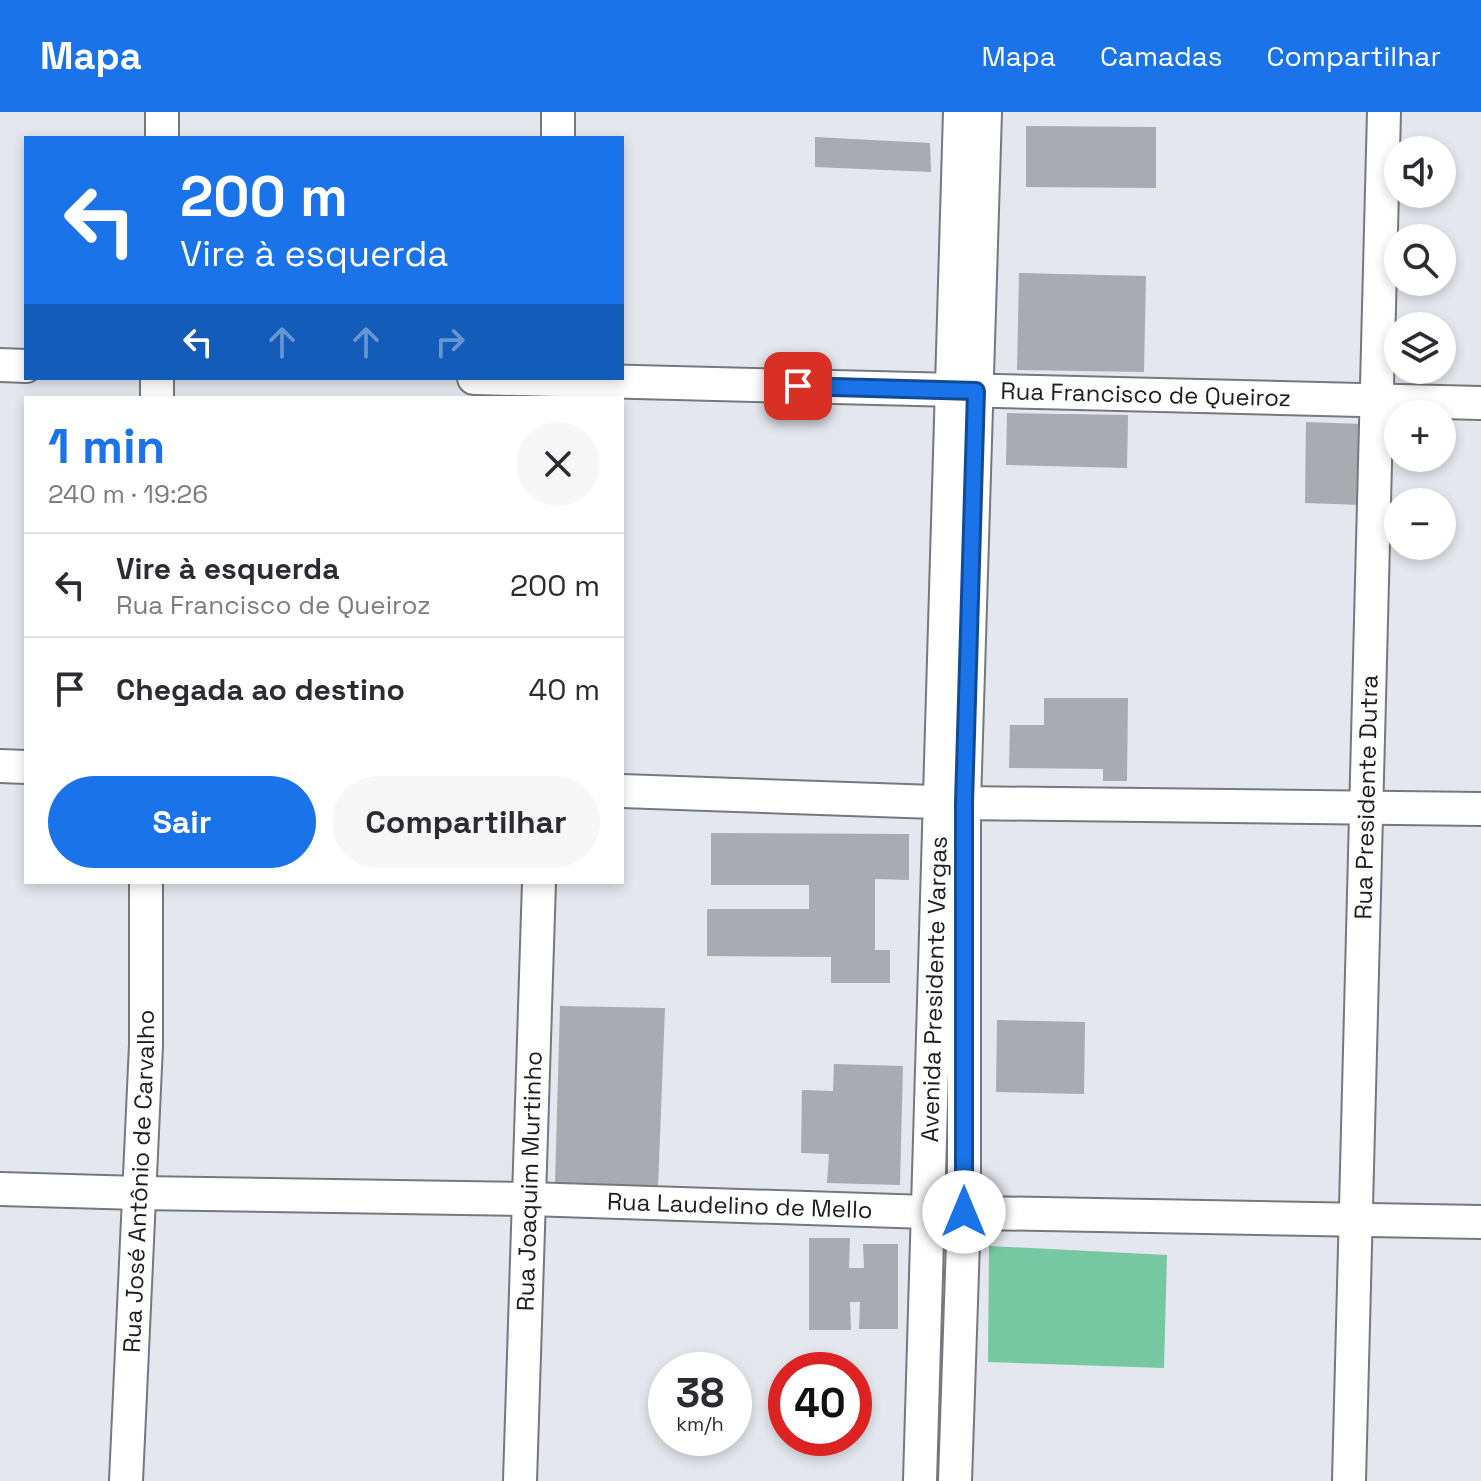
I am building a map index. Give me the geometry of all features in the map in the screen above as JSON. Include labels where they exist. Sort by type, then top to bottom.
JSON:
[{"type":"street","points":[[162,112],[162,136]]},
{"type":"street","points":[[558,112],[558,136]]},
{"type":"street","name":"Avenida Presidente Vargas","points":[[920,1481],[927,1212],[952,803],[964,390],[960,112]]},
{"type":"street","name":"Avenida Presidente Vargas","points":[[964,390],[985,112]]},
{"type":"street","name":"Rua Presidente Dutra","points":[[1349,1481],[1384,112]]},
{"type":"street","points":[[0,365],[24,366]]},
{"type":"street","name":"Rua Francisco de Queiroz","points":[[496,380],[552,385],[964,390],[1481,403]]},
{"type":"street","points":[[0,766],[24,767]]},
{"type":"street","points":[[624,791],[952,803],[1481,809]]},
{"type":"street","name":"Avenida Presidente Vargas","points":[[952,803],[964,1212],[955,1481]]},
{"type":"street","name":"Rua José Antônio de Carvalho","points":[[126,1481],[146,1045],[146,884]]},
{"type":"street","name":"Rua Joaquim Murtinho","points":[[520,1481],[539,884]]},
{"type":"street","name":"Rua Laudelino de Mello","points":[[0,1189],[1481,1222]]},
{"type":"green space","points":[[989,1246],[1167,1255],[1164,1368],[988,1362]]},
{"type":"building","points":[[1026,126],[1156,127],[1156,188],[1026,187]]},
{"type":"building","points":[[815,137],[930,143],[931,172],[815,167]]},
{"type":"building","points":[[1019,273],[1146,276],[1144,372],[1017,370]]},
{"type":"building","points":[[1007,413],[1128,415],[1127,468],[1006,465]]},
{"type":"building","points":[[1306,422],[1364,424],[1362,505],[1305,503]]},
{"type":"building","points":[[1044,698],[1128,698],[1127,781],[1103,781],[1103,769],[1009,768],[1010,725],[1044,725]]},
{"type":"building","points":[[711,833],[909,834],[909,880],[875,879],[875,950],[890,950],[890,983],[831,983],[831,957],[707,956],[707,909],[809,909],[809,885],[711,885]]},
{"type":"building","points":[[560,1006],[665,1008],[658,1188],[555,1184]]},
{"type":"building","points":[[997,1020],[1085,1022],[1084,1094],[996,1092]]},
{"type":"building","points":[[834,1064],[903,1066],[900,1185],[827,1183],[829,1154],[801,1153],[802,1090],[833,1091]]},
{"type":"building","points":[[809,1238],[850,1238],[849,1268],[864,1268],[863,1244],[898,1244],[898,1329],[859,1329],[860,1302],[850,1302],[851,1330],[809,1330]]},
{"type":"route","points":[[798,386],[976,391],[964,803],[964,1212]]}]
